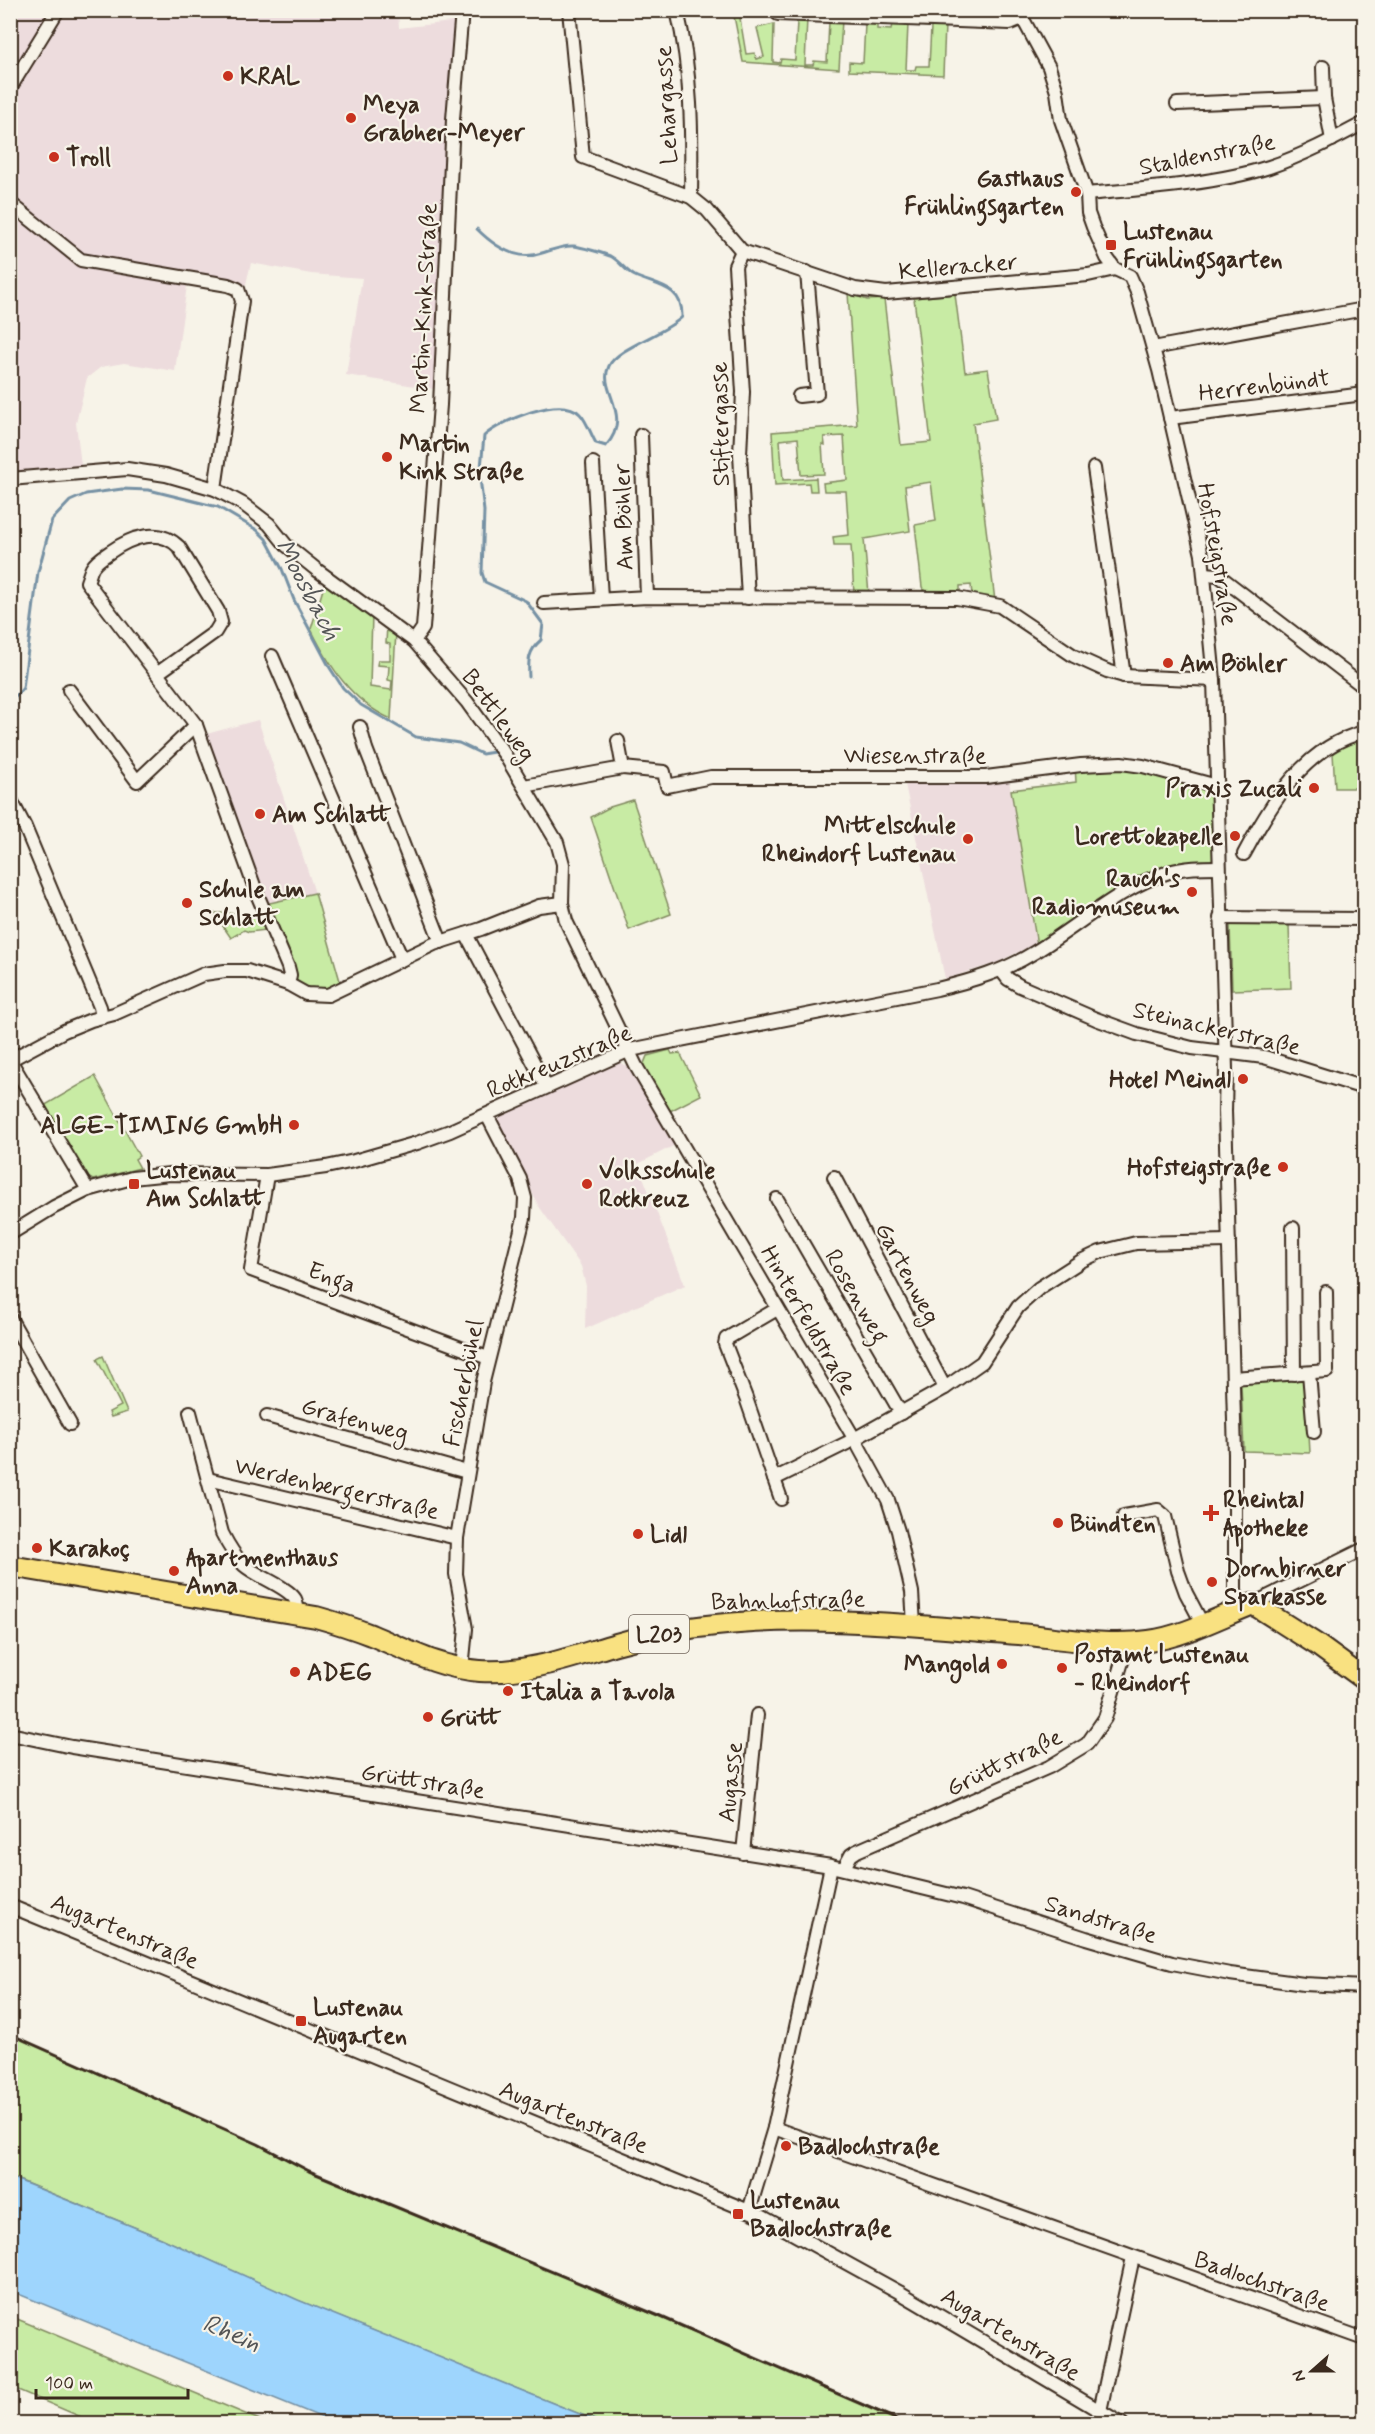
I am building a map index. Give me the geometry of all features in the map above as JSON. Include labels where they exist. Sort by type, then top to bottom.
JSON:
[{"type":"main road","name":"Bahnhofstraße","points":[[10,1566],[298,1613],[359,1630],[427,1659],[462,1669],[495,1671],[535,1666],[654,1635],[716,1625],[799,1622],[914,1625],[1128,1642],[1150,1641],[1203,1625],[1247,1607]]},
{"type":"main road","points":[[1247,1607],[1316,1644],[1365,1679]]},
{"type":"street","points":[[10,88],[58,10]]},
{"type":"street","name":"Martin-Kink-Straße","points":[[414,641],[423,628],[432,522],[453,119],[462,10]]},
{"type":"street","points":[[569,10],[583,157],[691,197],[707,210],[742,250]]},
{"type":"street","name":"Lehargasse","points":[[677,10],[687,60],[692,132],[691,197]]},
{"type":"street","points":[[778,14],[1010,23],[1020,14]]},
{"type":"street","name":"Hofsteigstraße","points":[[1020,14],[1049,67],[1057,92],[1061,120],[1087,194],[1088,213],[1093,227],[1107,258],[1115,269],[1130,276],[1134,282],[1153,348],[1205,574],[1214,680],[1233,1378],[1235,1591],[1247,1607]]},
{"type":"street","points":[[1323,67],[1324,98],[1332,140]]},
{"type":"street","name":"Staldenstraße","points":[[1178,104],[1324,98]]},
{"type":"street","name":"Staldenstraße","points":[[1087,194],[1192,182],[1267,167],[1332,140],[1365,123]]},
{"type":"street","points":[[10,203],[81,260],[228,285],[238,289],[242,301],[215,489]]},
{"type":"street","name":"Kelleracker","points":[[742,250],[855,289],[886,293],[1088,275],[1115,269]]},
{"type":"street","name":"Stiftergasse","points":[[742,250],[735,266],[743,392],[740,454],[748,598]]},
{"type":"street","points":[[799,396],[817,394],[807,272]]},
{"type":"street","points":[[1153,348],[1359,310]]},
{"type":"street","name":"Herrenbündt","points":[[1170,418],[1365,394]]},
{"type":"street","name":"Am Böhler","points":[[641,435],[647,597]]},
{"type":"street","name":"Am Böhler","points":[[593,462],[601,598]]},
{"type":"street","points":[[1094,468],[1124,676]]},
{"type":"street","name":"Bettleweg","points":[[10,479],[127,469],[176,477],[215,489],[243,504],[270,524],[286,545],[414,641],[467,702],[547,823],[561,853],[562,903],[566,921],[630,1050]]},
{"type":"street","points":[[158,673],[215,632],[221,622],[218,611],[179,547],[171,539],[154,536],[137,538],[105,555],[92,566],[87,582],[196,725],[254,885],[288,967],[290,975],[288,984]]},
{"type":"street","points":[[1205,574],[1218,575],[1365,687]]},
{"type":"street","name":"Am Böhler","points":[[544,603],[647,597],[938,597],[976,600],[1000,606],[1089,664],[1124,676],[1214,680]]},
{"type":"street","points":[[272,656],[402,959]]},
{"type":"street","points":[[69,690],[137,781],[196,725]]},
{"type":"street","points":[[360,727],[366,749],[441,942]]},
{"type":"street","points":[[1244,854],[1267,813],[1299,770],[1329,746],[1349,736],[1365,732]]},
{"type":"street","points":[[618,741],[623,768]]},
{"type":"street","name":"Wiesenstraße","points":[[524,786],[623,768],[664,772],[667,786],[711,777],[986,777],[1081,765],[1121,763],[1143,766],[1217,786]]},
{"type":"street","points":[[10,798],[56,900],[102,1017]]},
{"type":"street","name":"Rotkreuzstraße","points":[[10,1234],[54,1207],[88,1190],[151,1175],[267,1175],[326,1167],[424,1141],[630,1050],[937,990],[1001,970],[1035,953],[1145,882],[1177,870],[1219,867]]},
{"type":"street","points":[[88,1190],[10,1060],[64,1031],[114,1014],[204,974],[247,971],[288,984],[306,994],[328,995],[441,942],[539,906],[562,903]]},
{"type":"street","points":[[1220,918],[1365,920]]},
{"type":"street","points":[[466,934],[546,1086]]},
{"type":"street","name":"Steinackerstraße","points":[[1001,970],[1014,984],[1137,1034],[1192,1048],[1291,1064],[1365,1088]]},
{"type":"street","name":"Hinterfeldstraße","points":[[630,1050],[636,1066],[888,1500],[898,1531],[912,1592],[914,1625]]},
{"type":"street","name":"Fischerbühel","points":[[462,1669],[466,1629],[456,1574],[457,1538],[488,1358],[521,1228],[525,1198],[520,1179],[487,1115]]},
{"type":"street","name":"Enga","points":[[267,1175],[251,1270],[488,1358]]},
{"type":"street","name":"Gartenweg","points":[[834,1177],[945,1388]]},
{"type":"street","name":"Rosenweg","points":[[777,1199],[901,1413]]},
{"type":"street","points":[[1293,1228],[1294,1374]]},
{"type":"street","points":[[774,1479],[901,1413],[945,1388],[982,1362],[1018,1307],[1052,1278],[1081,1261],[1100,1252],[1136,1243],[1229,1241]]},
{"type":"street","points":[[1233,1378],[1327,1371],[1326,1292]]},
{"type":"street","points":[[777,1309],[726,1339],[725,1344],[781,1499]]},
{"type":"street","points":[[10,1318],[70,1424]]},
{"type":"street","points":[[1309,1372],[1314,1432]]},
{"type":"street","name":"Werdenbergerstraße","points":[[190,1412],[222,1533],[229,1547],[242,1564],[290,1594],[296,1600],[298,1613]]},
{"type":"street","name":"Grafenweg","points":[[267,1416],[467,1472]]},
{"type":"street","name":"Werdenbergerstraße","points":[[208,1479],[457,1538]]},
{"type":"street","points":[[1124,1516],[1158,1510],[1165,1516],[1178,1571],[1186,1593],[1203,1625]]},
{"type":"street","points":[[1247,1607],[1365,1549]]},
{"type":"street","name":"Grüttstraße","points":[[844,1868],[857,1851],[1049,1767],[1087,1743],[1105,1718],[1128,1642]]},
{"type":"street","name":"Augasse","points":[[743,1853],[757,1715]]},
{"type":"street","name":"Grüttstraße","points":[[10,1734],[83,1749],[831,1866]]},
{"type":"street","points":[[749,2211],[774,2128],[831,1866]]},
{"type":"street","name":"Sandstraße","points":[[831,1866],[963,1898],[1172,1963],[1304,1984],[1365,1987]]},
{"type":"street","name":"Augartenstraße","points":[[10,1906],[749,2211],[899,2292],[1122,2424]]},
{"type":"street","name":"Badlochstraße","points":[[774,2128],[1365,2339]]},
{"type":"street","name":"Augartenstraße","points":[[1100,2411],[1133,2258]]},
{"type":"shaded area","points":[[398,10],[399,28],[460,21],[440,390],[346,375],[362,278],[311,274],[251,263],[242,301],[238,289],[188,278],[175,371],[124,363],[101,367],[87,378],[76,423],[82,474],[11,479],[10,11]]},
{"type":"shaded area","name":"Am Schlatt","points":[[258,720],[315,893],[265,904],[203,735]]},
{"type":"shaded area","name":"Mittelschule Rheindorf Lustenau","points":[[1009,780],[1036,943],[996,963],[945,979],[905,784]]},
{"type":"shaded area","name":"Volksschule Rotkreuz","points":[[620,1063],[630,1067],[675,1145],[638,1164],[685,1285],[585,1329],[586,1286],[581,1266],[538,1205],[498,1120],[561,1088]]},
{"type":"green space","points":[[733,11],[772,11],[773,13],[750,12],[751,15],[740,18],[746,54],[755,53],[756,59],[764,57],[757,28],[774,24],[773,62],[780,63],[781,59],[795,60],[797,21],[807,18],[805,65],[813,65],[814,61],[827,62],[829,22],[842,20],[839,69],[743,62]]},
{"type":"green space","points":[[877,21],[877,29],[891,30],[892,23],[908,24],[906,70],[915,70],[916,66],[929,66],[931,27],[918,26],[918,24],[945,25],[943,75],[849,71],[849,62],[863,63],[865,24],[851,23]]},
{"type":"green space","points":[[848,293],[867,300],[884,299],[901,445],[931,442],[914,298],[955,294],[965,372],[988,369],[996,419],[973,423],[995,601],[972,595],[971,585],[960,586],[960,594],[926,593],[922,587],[915,525],[936,521],[931,482],[905,486],[910,531],[864,539],[869,594],[854,594],[851,545],[834,545],[833,537],[849,535],[846,491],[824,491],[823,483],[847,480],[844,436],[824,437],[825,445],[822,444],[824,474],[801,475],[798,438],[780,440],[783,480],[816,478],[817,491],[810,491],[809,483],[775,485],[772,432],[857,425]]},
{"type":"green space","points":[[326,579],[372,614],[370,687],[391,690],[392,681],[388,680],[389,666],[377,665],[378,660],[390,660],[390,644],[386,643],[387,625],[396,632],[391,719],[364,703],[343,682],[311,629]]},
{"type":"green space","points":[[1364,736],[1363,788],[1335,788],[1333,753],[1336,746]]},
{"type":"green space","points":[[1104,764],[1217,786],[1219,867],[1168,872],[1038,951],[1011,790],[1076,782],[1075,766]]},
{"type":"green space","points":[[633,800],[671,914],[629,930],[591,817],[610,807]]},
{"type":"green space","points":[[315,893],[340,981],[326,990],[308,988],[298,983],[265,904]]},
{"type":"green space","points":[[214,913],[262,914],[270,933],[266,930],[249,932],[244,930],[231,938]]},
{"type":"green space","points":[[1230,925],[1289,925],[1291,988],[1232,990]]},
{"type":"green space","points":[[670,1050],[672,1054],[680,1053],[701,1095],[670,1111],[643,1066],[647,1056]]},
{"type":"green space","points":[[95,1076],[139,1156],[135,1159],[140,1168],[93,1180],[84,1175],[42,1107]]},
{"type":"green space","points":[[103,1356],[127,1412],[111,1417],[109,1412],[121,1406],[97,1359]]},
{"type":"green space","points":[[1303,1378],[1306,1380],[1310,1453],[1244,1451],[1241,1385],[1243,1382]]},
{"type":"green space","points":[[10,2035],[258,2144],[309,2171],[575,2281],[907,2423],[602,2423],[297,2300],[161,2238],[11,2177]]},
{"type":"green space","points":[[10,2316],[267,2423],[95,2423],[11,2387]]},
{"type":"water","name":"Rhein","points":[[10,2177],[161,2238],[298,2300],[602,2423],[335,2423],[11,2291]]},
{"type":"waterway","name":"Moosbach","points":[[477,229],[498,246],[515,254],[533,255],[570,246],[610,256],[635,276],[660,285],[673,293],[681,307],[682,317],[621,353],[609,366],[607,384],[617,423],[614,434],[606,446],[596,443],[580,414],[571,409],[559,407],[546,408],[517,417],[484,436],[480,478],[484,511],[482,573],[485,582],[526,601],[543,624],[541,640],[530,657],[529,677]]},
{"type":"waterway","name":"Moosbach","points":[[10,703],[23,688],[38,572],[52,520],[70,501],[86,494],[122,489],[149,490],[218,507],[257,530],[266,539],[282,569],[294,600],[330,668],[343,688],[361,705],[416,737],[459,743],[482,754],[494,752]]},
{"type":"railway","points":[[10,2034],[258,2144],[309,2171],[659,2316],[907,2424]]},
{"type":"place","name":"KRAL","points":[[228,76]]},
{"type":"place","name":"Meya Grabher-Meyer","points":[[351,118]]},
{"type":"place","name":"Troll","points":[[54,157]]},
{"type":"place","name":"Gasthaus Frühlingsgarten","points":[[1076,192]]},
{"type":"place","name":"Lustenau Frühlingsgarten","points":[[1111,245]]},
{"type":"place","name":"Martin Kink Straße","points":[[387,457]]},
{"type":"place","name":"Am Böhler","points":[[1168,663]]},
{"type":"place","name":"Praxis Zucali","points":[[1314,788]]},
{"type":"place","name":"Am Schlatt","points":[[260,814]]},
{"type":"place","name":"Lorettokapelle","points":[[1235,836]]},
{"type":"place","name":"Mittelschule Rheindorf Lustenau","points":[[968,839]]},
{"type":"place","name":"Rauch's Radiomuseum","points":[[1192,892]]},
{"type":"place","name":"Schule am Schlatt","points":[[187,903]]},
{"type":"place","name":"Hotel Meindl","points":[[1243,1079]]},
{"type":"place","name":"ALGE-TIMING GmbH","points":[[294,1125]]},
{"type":"place","name":"Hofsteigstraße","points":[[1283,1167]]},
{"type":"place","name":"Lustenau Am Schlatt","points":[[134,1184]]},
{"type":"place","name":"Volksschule Rotkreuz","points":[[587,1184]]},
{"type":"place","name":"Rheintal Apotheke","points":[[1211,1513]]},
{"type":"place","name":"Bündten","points":[[1058,1523]]},
{"type":"place","name":"Lidl","points":[[638,1534]]},
{"type":"place","name":"Karakoç","points":[[37,1548]]},
{"type":"place","name":"Apartmenthaus Anna","points":[[174,1571]]},
{"type":"place","name":"Dornbirner Sparkasse","points":[[1212,1582]]},
{"type":"place","name":"Mangold","points":[[1002,1664]]},
{"type":"place","name":"Postamt Lustenau - Rheindorf","points":[[1062,1668]]},
{"type":"place","name":"ADEG","points":[[295,1672]]},
{"type":"place","name":"Italia a Tavola","points":[[508,1691]]},
{"type":"place","name":"Grütt","points":[[428,1717]]},
{"type":"place","name":"Lustenau Augarten","points":[[301,2021]]},
{"type":"place","name":"Badlochstraße","points":[[786,2146]]},
{"type":"place","name":"Lustenau Badlochstraße","points":[[738,2214]]}]
